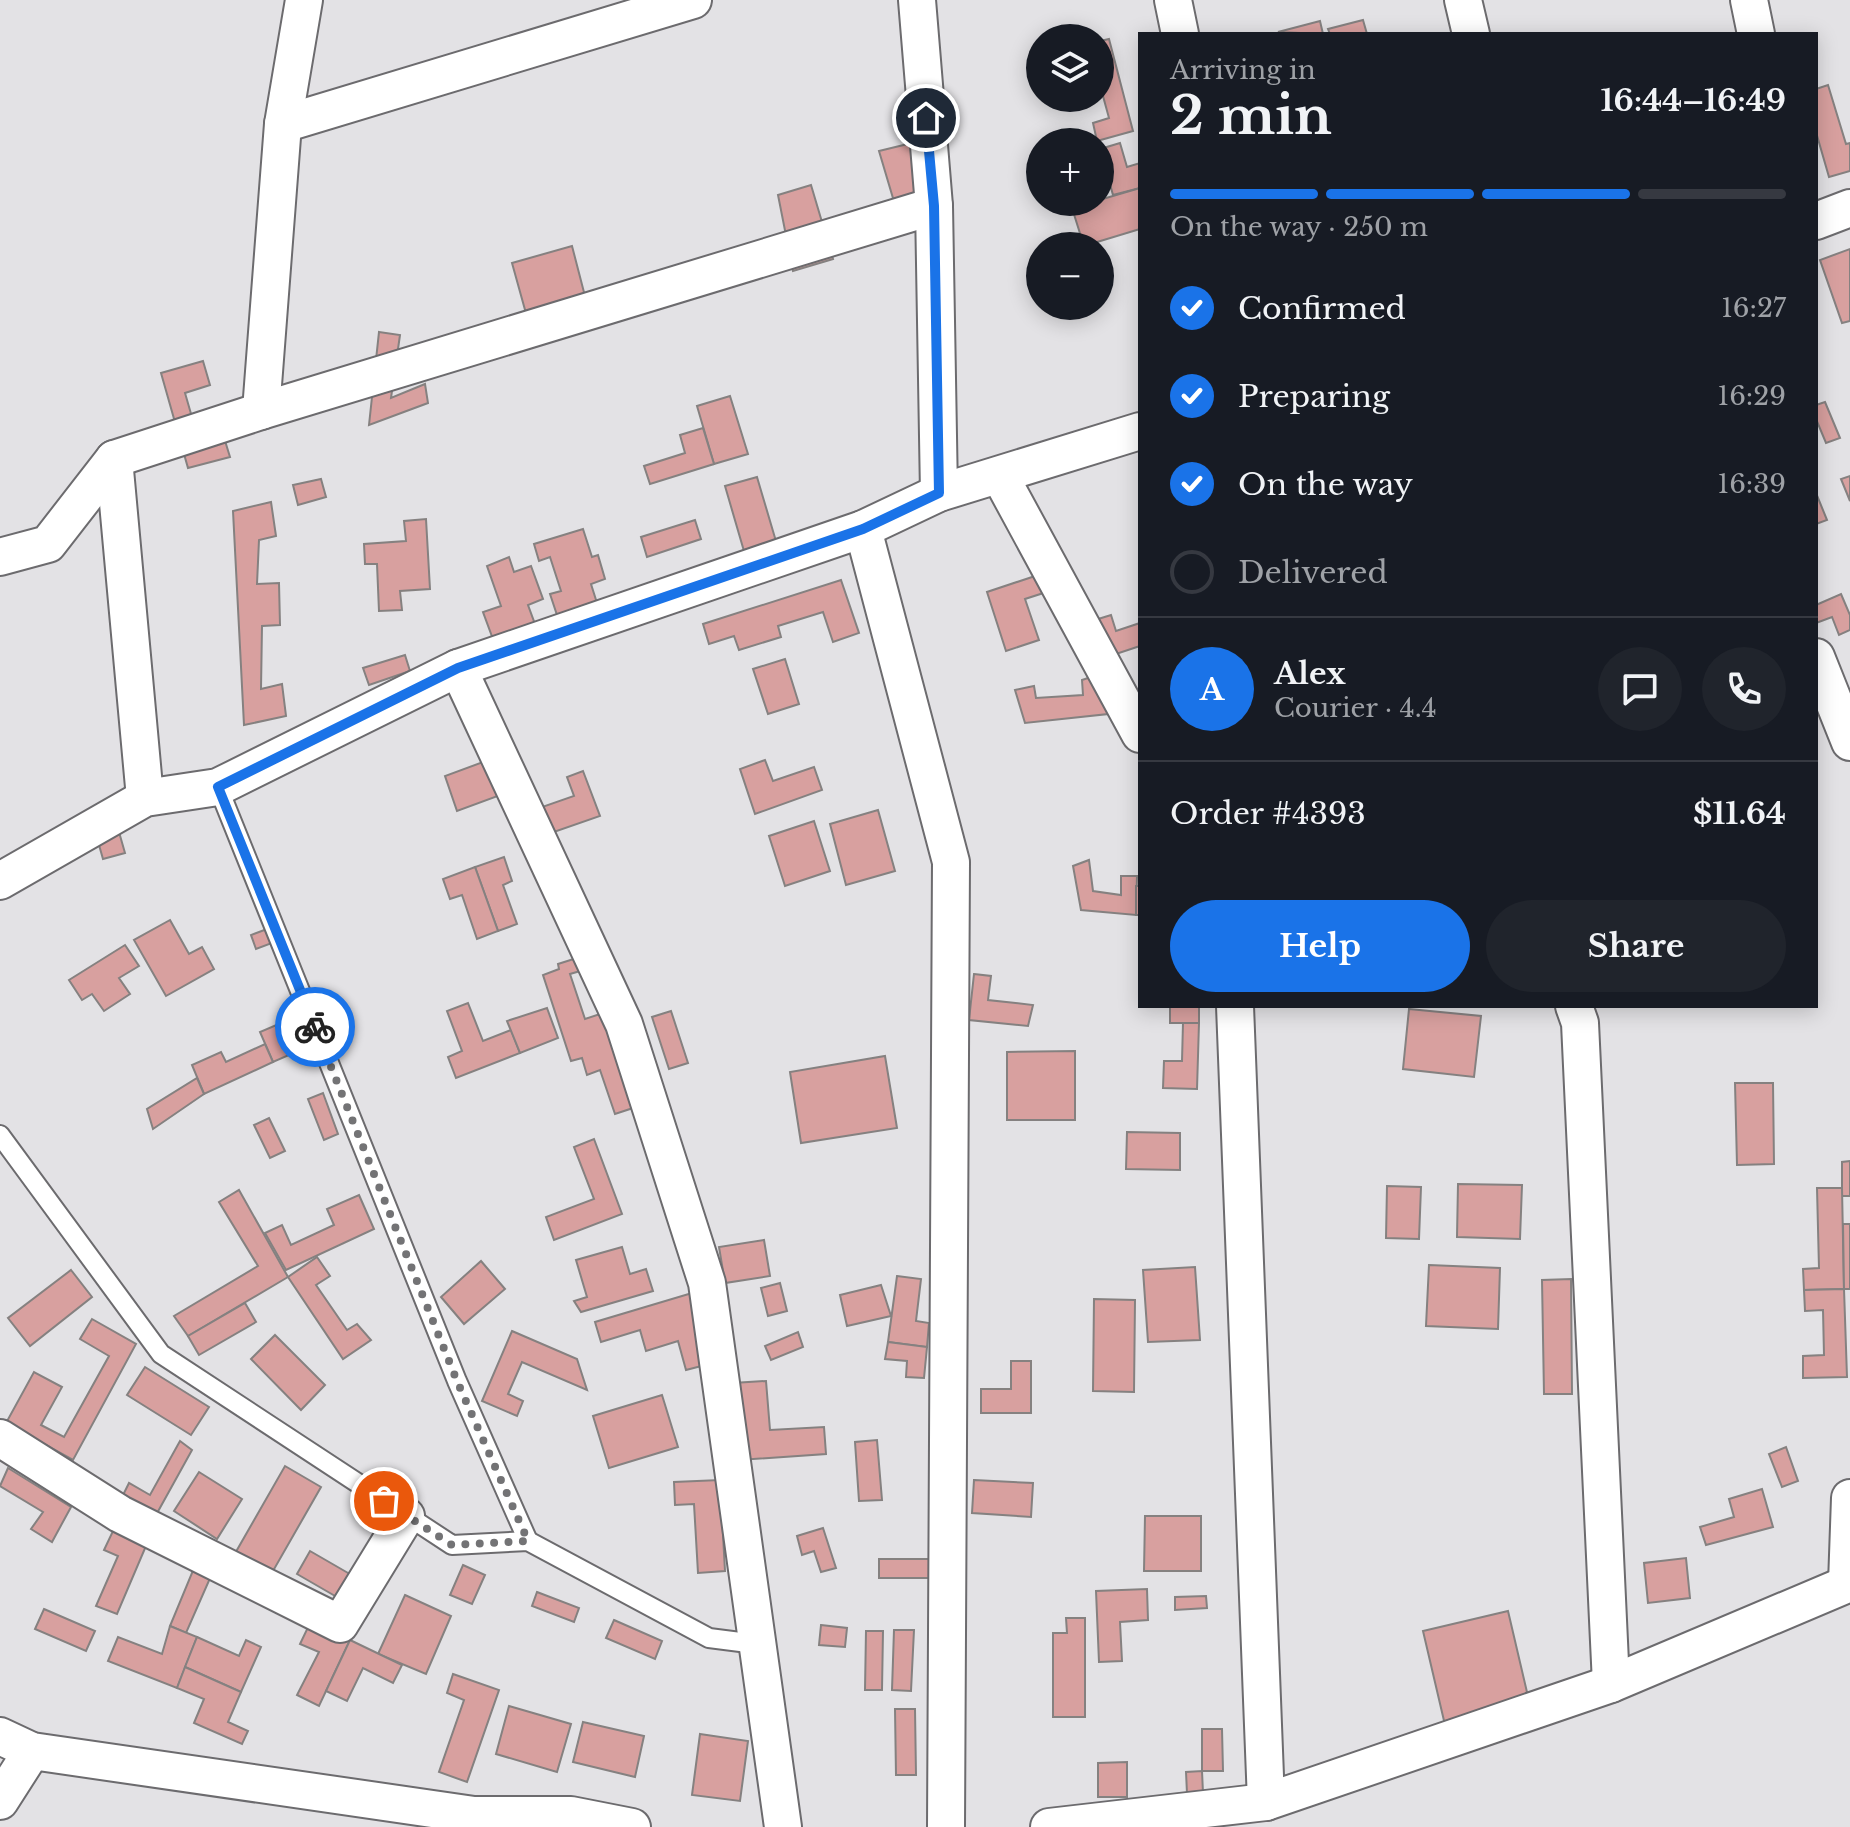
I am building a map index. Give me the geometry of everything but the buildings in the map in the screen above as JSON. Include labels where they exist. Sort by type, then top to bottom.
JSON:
[{"type":"street","points":[[261,411],[283,124],[304,0]]},
{"type":"street","points":[[283,124],[693,0]]},
{"type":"street","points":[[917,0],[934,206],[939,493]]},
{"type":"street","points":[[1173,0],[1180,32]]},
{"type":"street","points":[[1463,0],[1471,32]]},
{"type":"street","points":[[1749,0],[1756,32]]},
{"type":"street","points":[[0,557],[48,544],[114,459],[261,411],[934,206]]},
{"type":"street","points":[[1818,220],[1850,208]]},
{"type":"street","points":[[0,881],[145,798],[218,787],[458,668],[863,529],[939,493],[1138,432]]},
{"type":"street","points":[[114,459],[145,798]]},
{"type":"street","points":[[1000,476],[1138,730]]},
{"type":"street","points":[[863,529],[951,862],[947,1086],[946,1827]]},
{"type":"street","points":[[1818,662],[1850,742]]},
{"type":"street","points":[[458,668],[624,1024],[707,1283],[783,1827]]},
{"type":"street","points":[[1235,1008],[1266,1802]]},
{"type":"street","points":[[1575,1008],[1580,1023],[1611,1684]]},
{"type":"street","points":[[0,1438],[120,1514],[340,1624],[406,1516]]},
{"type":"street","points":[[1049,1827],[1266,1802],[1611,1684],[1848,1584],[1850,1498]]},
{"type":"street","points":[[0,1736],[32,1751],[474,1815],[632,1827]]},
{"type":"street","points":[[0,1801],[32,1751]]},
{"type":"lane","points":[[218,787],[457,1381],[528,1541]]},
{"type":"lane","points":[[0,1135],[161,1354],[452,1545],[528,1541],[709,1638],[756,1644]]},
{"type":"way so far","points":[[315,1027],[457,1381],[528,1541],[508,1545],[452,1545],[384,1501]]},
{"type":"route","points":[[315,1027],[218,787],[458,668],[863,529],[939,493],[934,206],[926,118]]}]
